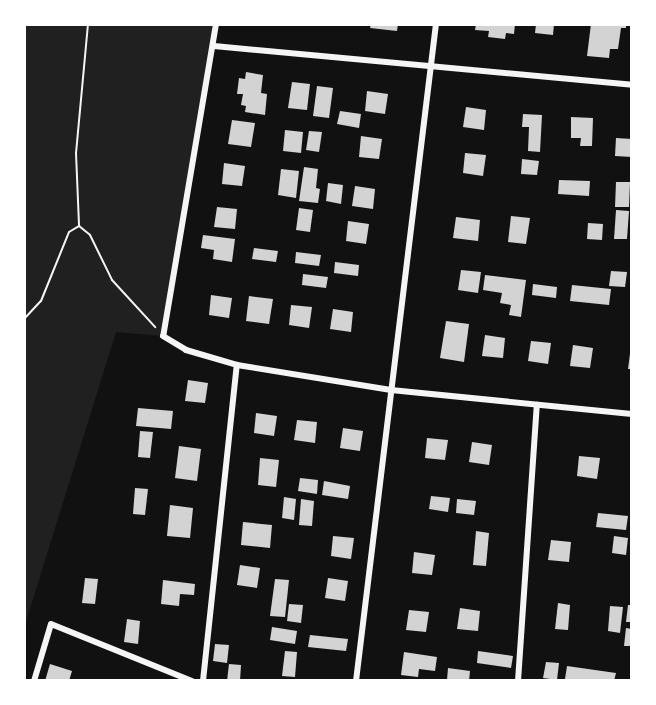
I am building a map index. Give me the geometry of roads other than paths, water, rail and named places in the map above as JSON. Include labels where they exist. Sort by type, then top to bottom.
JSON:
[{"type":"street","points":[[216,24],[163,336],[186,350],[237,365],[391,390],[632,414]]},
{"type":"street","points":[[356,681],[436,24]]},
{"type":"street","points":[[214,46],[632,85]]},
{"type":"street","points":[[203,681],[237,365]]},
{"type":"street","points":[[518,681],[537,405]]},
{"type":"street","points":[[33,681],[51,624],[192,681]]}]
